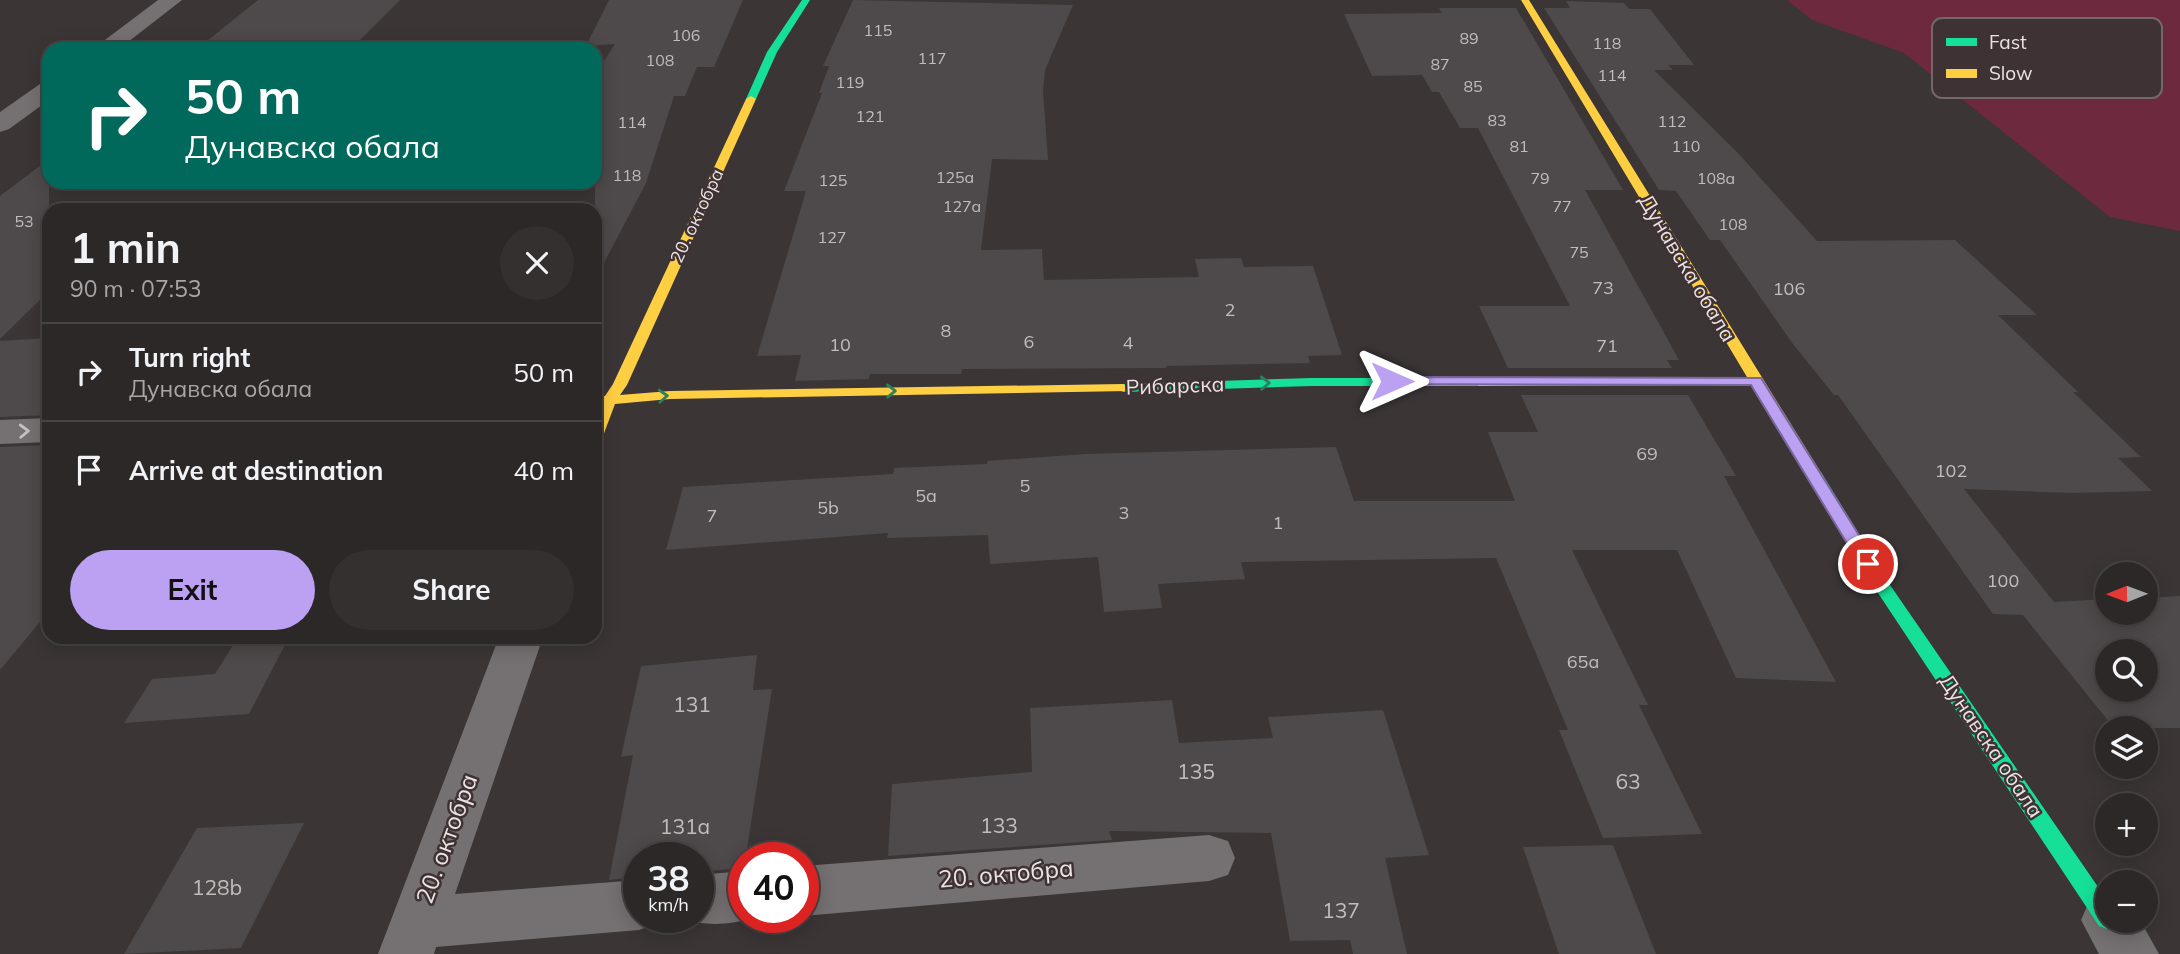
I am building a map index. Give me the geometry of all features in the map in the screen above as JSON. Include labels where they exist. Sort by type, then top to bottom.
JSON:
[{"type":"street","points":[[114,42],[172,0]]},
{"type":"street","name":"20. октобра","points":[[602,400],[624,376],[772,52],[806,0]]},
{"type":"street","name":"Дунавска обала","points":[[1525,0],[1882,586],[2095,901]]},
{"type":"street","points":[[0,124],[42,94]]},
{"type":"street","name":"Рибарска","points":[[602,400],[670,395],[1056,390],[1312,382],[1755,381]]},
{"type":"street","points":[[0,432],[42,430]]},
{"type":"street","name":"20. октобра","points":[[518,644],[411,938],[623,907]]},
{"type":"street","name":"20. октобра","points":[[819,890],[1209,858]]},
{"type":"street","name":"Дунавска обала","points":[[2117,933],[2131,954]]},
{"type":"shaded area","points":[[1787,0],[2180,0],[2180,231],[2110,217],[1961,98],[2162,98],[2162,18],[1932,18],[1932,75],[1904,53],[1812,20]]},
{"type":"building","points":[[258,0],[400,0],[358,42],[206,42]]},
{"type":"building","points":[[609,0],[743,0],[714,67],[697,67],[685,96],[674,96],[646,183],[602,267],[602,203],[595,203],[595,189],[602,189],[602,64],[615,44],[588,42]]},
{"type":"building","points":[[853,0],[1073,5],[1045,70],[1043,91],[1048,160],[992,159],[981,250],[1042,249],[1044,280],[1199,277],[1195,259],[1241,258],[1244,267],[1313,266],[1342,355],[1308,356],[1310,363],[1166,368],[962,369],[961,374],[870,374],[869,379],[795,381],[801,355],[757,356],[806,191],[784,191],[822,93],[819,93],[829,66],[823,66]]},
{"type":"building","points":[[1566,1],[1624,3],[1629,9],[1650,9],[1694,65],[1668,65],[1673,70],[1654,70],[1737,152],[1817,241],[1955,240],[2037,315],[1998,315],[2141,457],[2118,458],[2152,491],[2072,493],[1964,489],[2054,602],[2095,600],[2095,625],[2158,625],[2158,597],[2180,596],[2180,728],[2158,728],[2158,716],[2104,716],[2023,615],[1993,614],[1838,395],[1834,395],[1793,344],[1720,240],[1710,240],[1676,191],[1659,190],[1544,8],[1570,8]]},
{"type":"building","points":[[1439,8],[1516,8],[1623,190],[1585,190],[1679,360],[1667,360],[1672,368],[1508,368],[1479,306],[1570,306],[1478,128],[1460,128],[1439,92],[1432,92],[1422,75],[1372,76],[1344,14],[1442,13]]},
{"type":"building","points":[[42,164],[42,189],[49,189],[49,203],[42,203],[42,298],[0,339],[0,196]]},
{"type":"building","points":[[42,338],[42,415],[0,417],[0,341]]},
{"type":"building","points":[[1521,395],[1688,395],[1736,476],[1724,476],[1836,682],[1736,678],[1677,550],[1572,550],[1648,705],[1639,705],[1702,834],[1603,838],[1559,730],[1568,730],[1496,558],[1241,562],[1245,579],[1158,584],[1162,608],[1104,612],[1098,557],[990,564],[988,535],[887,538],[888,533],[666,550],[683,487],[893,474],[894,468],[987,464],[987,461],[1086,454],[1336,447],[1354,501],[1515,501],[1488,432],[1538,432]]},
{"type":"building","points":[[42,445],[42,619],[0,670],[0,447]]},
{"type":"building","points":[[234,644],[285,644],[249,714],[124,723],[152,679],[215,674]]},
{"type":"building","points":[[757,655],[753,690],[772,689],[748,842],[728,842],[728,869],[714,871],[714,842],[623,842],[623,879],[609,880],[633,755],[621,757],[641,666]]},
{"type":"building","points":[[1172,700],[1179,743],[1273,738],[1268,717],[1383,710],[1429,855],[1385,858],[1407,954],[1353,954],[1350,940],[1290,941],[1271,833],[1109,831],[1112,840],[888,856],[892,784],[1032,772],[1030,708]]},
{"type":"building","points":[[304,823],[241,948],[124,954],[197,828]]},
{"type":"building","points":[[1613,845],[1656,954],[1559,954],[1523,847]]},
{"type":"traffic: fast","points":[[751,99],[772,52],[806,0]]},
{"type":"traffic: fast","points":[[1123,388],[1312,382],[1479,382]]},
{"type":"traffic: fast","points":[[1815,476],[1882,586],[2095,901]]},
{"type":"traffic: slow","points":[[1525,0],[1815,476]]},
{"type":"traffic: slow","points":[[602,418],[609,400],[620,385],[751,99]]},
{"type":"traffic: slow","points":[[1479,382],[1755,381]]},
{"type":"traffic: slow","points":[[602,400],[670,395],[1123,388]]},
{"type":"route","points":[[1392,381],[1755,381],[1868,564]]}]
